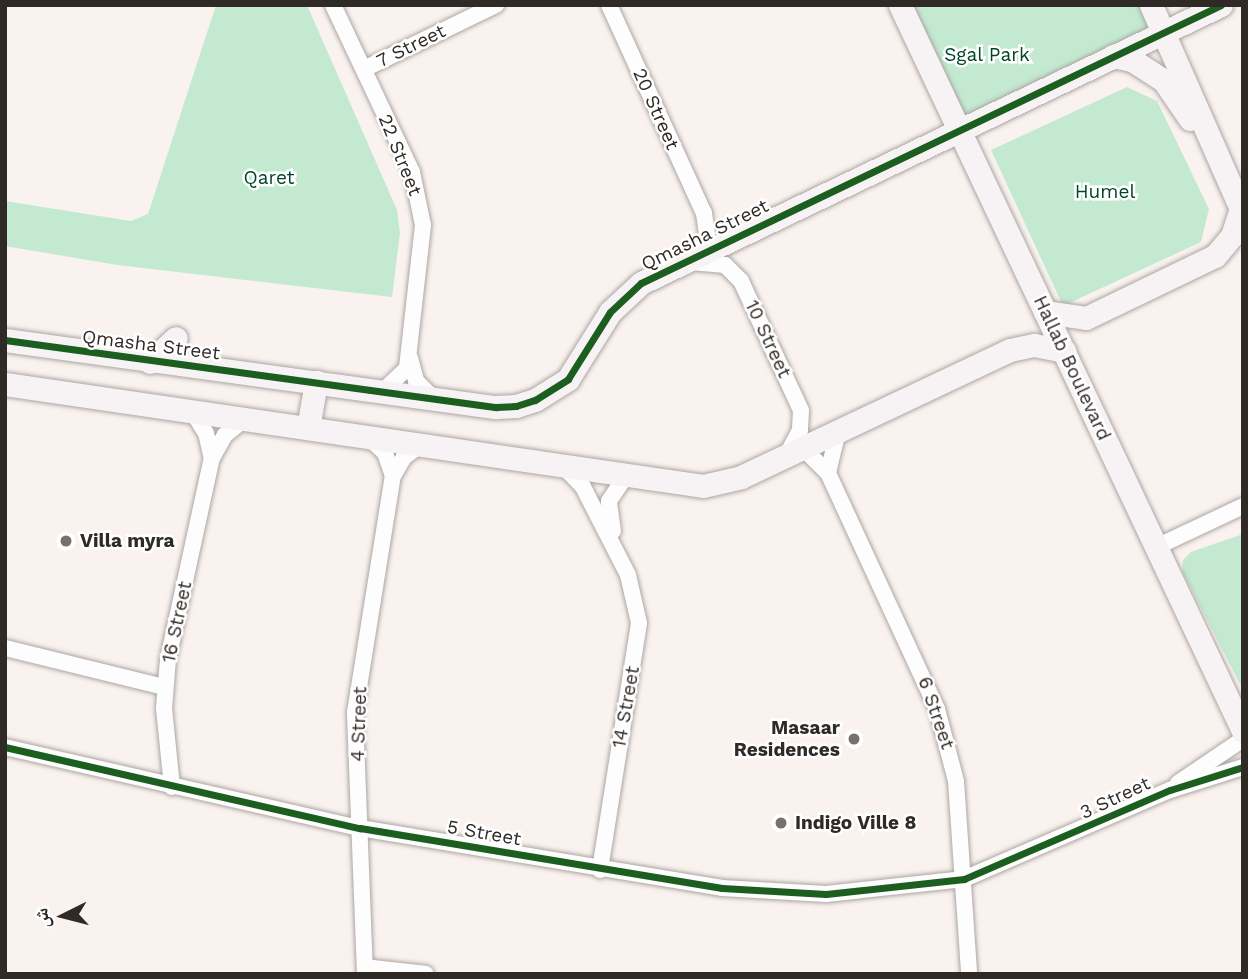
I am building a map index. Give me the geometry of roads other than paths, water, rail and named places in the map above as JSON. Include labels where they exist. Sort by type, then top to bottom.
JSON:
[{"type":"street","name":"22 Street","points":[[333,5],[364,69],[419,198],[423,252],[410,356],[401,378],[383,391]]},
{"type":"street","name":"7 Street","points":[[364,69],[496,5]]},
{"type":"street","name":"20 Street","points":[[609,5],[704,213],[707,234],[693,258]]},
{"type":"street","name":"Hallab Boulevard","points":[[900,5],[1243,731]]},
{"type":"street","points":[[1045,312],[1086,318],[1203,262],[1225,247],[1242,211],[1152,5]]},
{"type":"street","name":"Qmasha Street","points":[[5,340],[434,399],[496,407],[516,406],[553,391],[580,364],[619,302],[642,283],[1222,5]]},
{"type":"street","points":[[1113,56],[1132,60],[1164,81],[1213,145]]},
{"type":"street","points":[[704,213],[740,235]]},
{"type":"street","name":"10 Street","points":[[693,258],[725,265],[741,281],[800,410],[800,430],[794,452]]},
{"type":"street","points":[[150,362],[176,338]]},
{"type":"street","points":[[5,384],[703,486],[741,477],[1021,346],[1063,351]]},
{"type":"street","name":"22 Street","points":[[410,356],[416,381],[434,399]]},
{"type":"street","points":[[308,428],[316,382]]},
{"type":"street","points":[[192,411],[206,433],[212,458]]},
{"type":"street","name":"16 Street","points":[[172,787],[164,687],[212,458],[225,435],[246,419]]},
{"type":"street","points":[[828,473],[838,431]]},
{"type":"street","points":[[368,436],[385,453],[393,476]]},
{"type":"street","name":"4 Street","points":[[365,970],[355,712],[393,476],[404,457],[422,444]]},
{"type":"street","name":"6 Street","points":[[794,452],[828,473],[937,709],[956,781],[969,974]]},
{"type":"street","name":"14 Street","points":[[559,463],[583,487],[614,547],[633,589],[639,623],[600,870]]},
{"type":"street","name":"14 Street","points":[[614,547],[609,501],[626,476]]},
{"type":"street","points":[[1156,547],[1243,506]]},
{"type":"street","points":[[5,648],[164,687]]},
{"type":"street","name":"3 Street","points":[[1170,790],[1243,739]]},
{"type":"street","name":"5 Street","points":[[5,747],[360,828],[600,870],[722,888],[826,894],[964,879]]},
{"type":"street","name":"3 Street","points":[[964,879],[1170,790],[1243,767]]},
{"type":"street","points":[[365,970],[426,974]]},
{"type":"place","name":"Villa myra","points":[[66,541]]},
{"type":"place","name":"Masaar Residences","points":[[854,739]]},
{"type":"place","name":"Indigo Ville 8","points":[[781,823]]},
{"type":"park label","name":"Sgal Park","points":[[987,55]]},
{"type":"park label","name":"Qaret","points":[[269,178]]},
{"type":"park label","name":"Humel","points":[[1105,192]]}]
